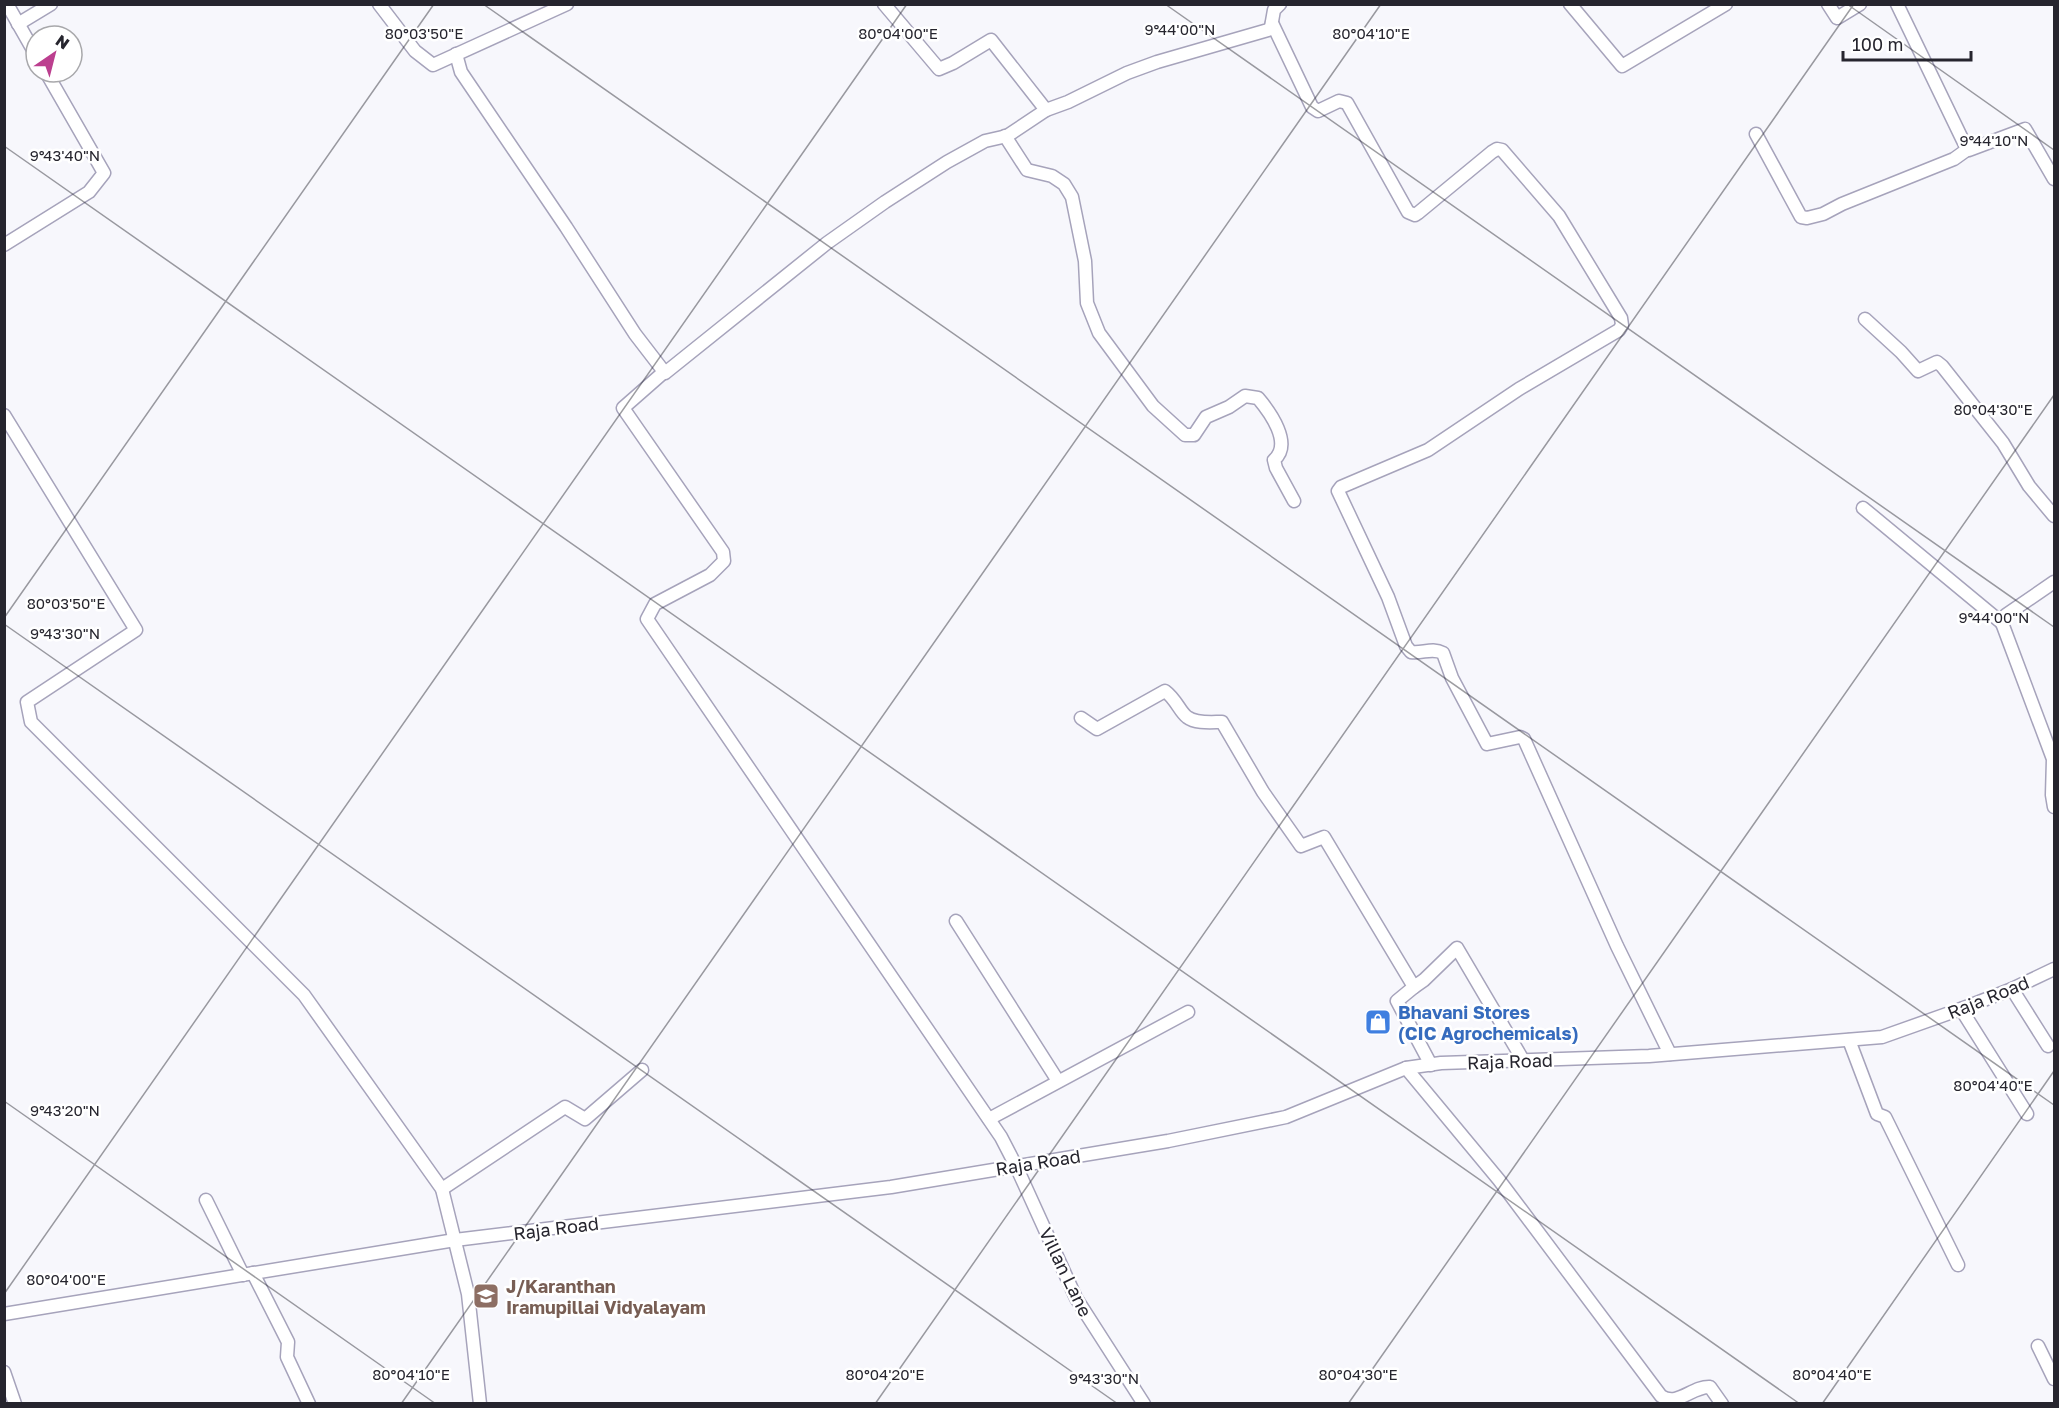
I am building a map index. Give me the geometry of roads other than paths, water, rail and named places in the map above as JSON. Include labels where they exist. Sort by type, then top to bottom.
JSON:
[{"type":"street","points":[[7,4],[24,34]]},
{"type":"street","points":[[18,24],[51,4]]},
{"type":"street","points":[[379,4],[415,51],[433,65],[567,4]]},
{"type":"street","points":[[884,4],[939,69],[991,40],[1046,110]]},
{"type":"street","points":[[456,54],[461,72],[635,334],[664,372],[800,264],[885,202],[947,162],[985,141],[1005,136],[1046,110],[1068,102],[1127,73],[1268,30],[1272,23],[1274,10],[1280,4]]},
{"type":"street","points":[[1570,4],[1622,66],[1726,4]]},
{"type":"street","points":[[1828,4],[1837,18],[1860,4]]},
{"type":"street","points":[[1897,4],[1968,148]]},
{"type":"street","points":[[1272,23],[1312,107],[1318,111],[1338,101],[1347,104],[1408,212],[1414,215],[1418,213],[1492,152],[1497,149],[1502,150],[1559,216],[1621,318],[1622,325],[1619,330],[1519,389],[1428,450],[1338,491],[1388,597],[1406,646],[1411,652],[1434,650],[1443,653],[1452,678],[1487,744],[1520,737],[1524,739],[1617,946],[1671,1054]]},
{"type":"street","points":[[4,245],[89,192],[104,172],[53,84]]},
{"type":"street","points":[[1756,134],[1801,217],[1807,218],[1823,214],[1842,204],[1954,159],[1968,148],[1969,150],[2025,129],[2055,179]]},
{"type":"street","points":[[1005,136],[1027,170],[1052,176],[1064,184],[1072,197],[1085,261],[1088,303],[1099,333],[1153,406],[1185,435],[1194,435],[1206,417],[1229,407],[1245,396],[1258,398],[1278,431],[1282,445],[1280,455],[1274,460],[1294,501]]},
{"type":"street","points":[[1865,319],[1918,371],[1937,362],[1942,366],[2003,443],[2029,486],[2055,516]]},
{"type":"street","name":"Villan Lane","points":[[664,372],[623,408],[723,552],[724,561],[710,576],[655,604],[647,619],[1001,1137],[1076,1298],[1144,1404]]},
{"type":"street","points":[[4,415],[136,630],[27,702],[31,722],[304,995],[442,1188],[468,1294],[480,1404]]},
{"type":"street","points":[[1863,508],[2002,623],[2053,759],[2052,795],[2055,807]]},
{"type":"street","points":[[2002,623],[2006,615],[2055,582]]},
{"type":"street","points":[[1081,718],[1097,729],[1165,691],[1172,696],[1188,718],[1222,722],[1263,792],[1301,846],[1324,837],[1414,987]]},
{"type":"street","points":[[956,921],[1058,1081]]},
{"type":"street","points":[[1431,1065],[1397,1001],[1424,980],[1457,948],[1524,1060]]},
{"type":"street","name":"Raja Road","points":[[4,1314],[455,1240],[891,1187],[1168,1141],[1286,1117],[1406,1068],[1671,1054],[1882,1037],[2012,989],[2055,969]]},
{"type":"street","points":[[2012,989],[2048,1046]]},
{"type":"street","points":[[1961,1009],[2028,1114]]},
{"type":"street","points":[[989,1119],[1188,1012]]},
{"type":"street","points":[[1849,1040],[1877,1114],[1885,1117],[1958,1266]]},
{"type":"street","points":[[1406,1068],[1499,1180],[1661,1395],[1666,1399],[1674,1400],[1704,1386],[1710,1387],[1722,1404]]},
{"type":"street","points":[[442,1188],[565,1107],[585,1119],[642,1070]]},
{"type":"street","points":[[206,1200],[288,1342],[286,1357],[309,1404]]},
{"type":"street","points":[[2038,1346],[2055,1379]]},
{"type":"street","points":[[4,1372],[15,1404]]},
{"type":"place","name":"Bhavani Stores (CIC Agrochemicals)","points":[[1378,1022]]},
{"type":"place","name":"J/Karanthan Iramupillai Vidyalayam","points":[[486,1296]]}]
